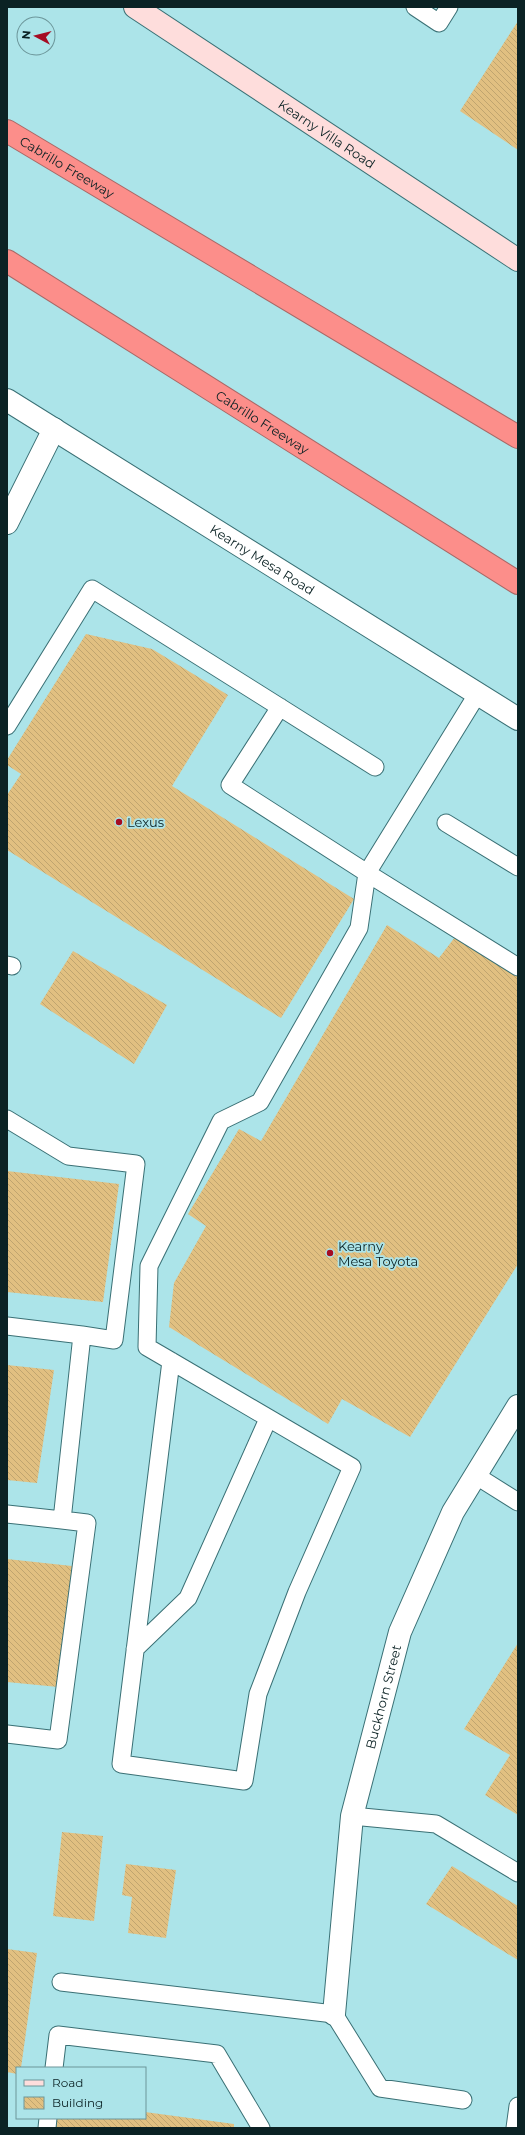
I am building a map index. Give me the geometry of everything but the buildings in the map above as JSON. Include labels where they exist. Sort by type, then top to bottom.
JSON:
[{"type":"highway","name":"Cabrillo Freeway","points":[[7,131],[518,437]]},
{"type":"highway","name":"Cabrillo Freeway","points":[[7,261],[518,583]]},
{"type":"main road","name":"Kearny Villa Road","points":[[135,7],[518,260]]},
{"type":"street","name":"Kearny Mesa Road","points":[[7,400],[518,719]]},
{"type":"street","points":[[7,523],[54,429]]},
{"type":"street","name":"Buckhorn Street","points":[[334,2014],[352,1816],[400,1632],[453,1512],[518,1406]]},
{"type":"lane","points":[[415,7],[439,23],[450,7]]},
{"type":"lane","points":[[7,726],[92,589],[375,767]]},
{"type":"lane","points":[[171,1361],[121,1764],[244,1782],[258,1694],[297,1592],[352,1467],[268,1419],[171,1361],[147,1347],[149,1266],[221,1121],[260,1102],[359,928],[367,873],[478,693]]},
{"type":"lane","points":[[280,707],[230,784],[367,873],[518,967]]},
{"type":"lane","points":[[446,823],[518,867]]},
{"type":"lane","points":[[7,1119],[68,1156],[136,1164],[114,1340],[82,1334],[7,1326]]},
{"type":"lane","points":[[62,1520],[82,1334]]},
{"type":"lane","points":[[135,1649],[188,1598],[268,1419]]},
{"type":"lane","points":[[475,1476],[518,1502]]},
{"type":"lane","points":[[7,1514],[87,1523],[58,1740],[7,1734]]},
{"type":"lane","points":[[352,1816],[436,1824],[518,1873]]},
{"type":"lane","points":[[61,1982],[334,2014],[380,2088],[463,2100]]},
{"type":"lane","points":[[54,2067],[58,2035],[217,2054],[261,2128]]},
{"type":"lane","points":[[515,2128],[518,2106]]},
{"type":"place","name":"Lexus","points":[[119,822]]},
{"type":"place","name":"Kearny Mesa Toyota","points":[[330,1253]]}]
